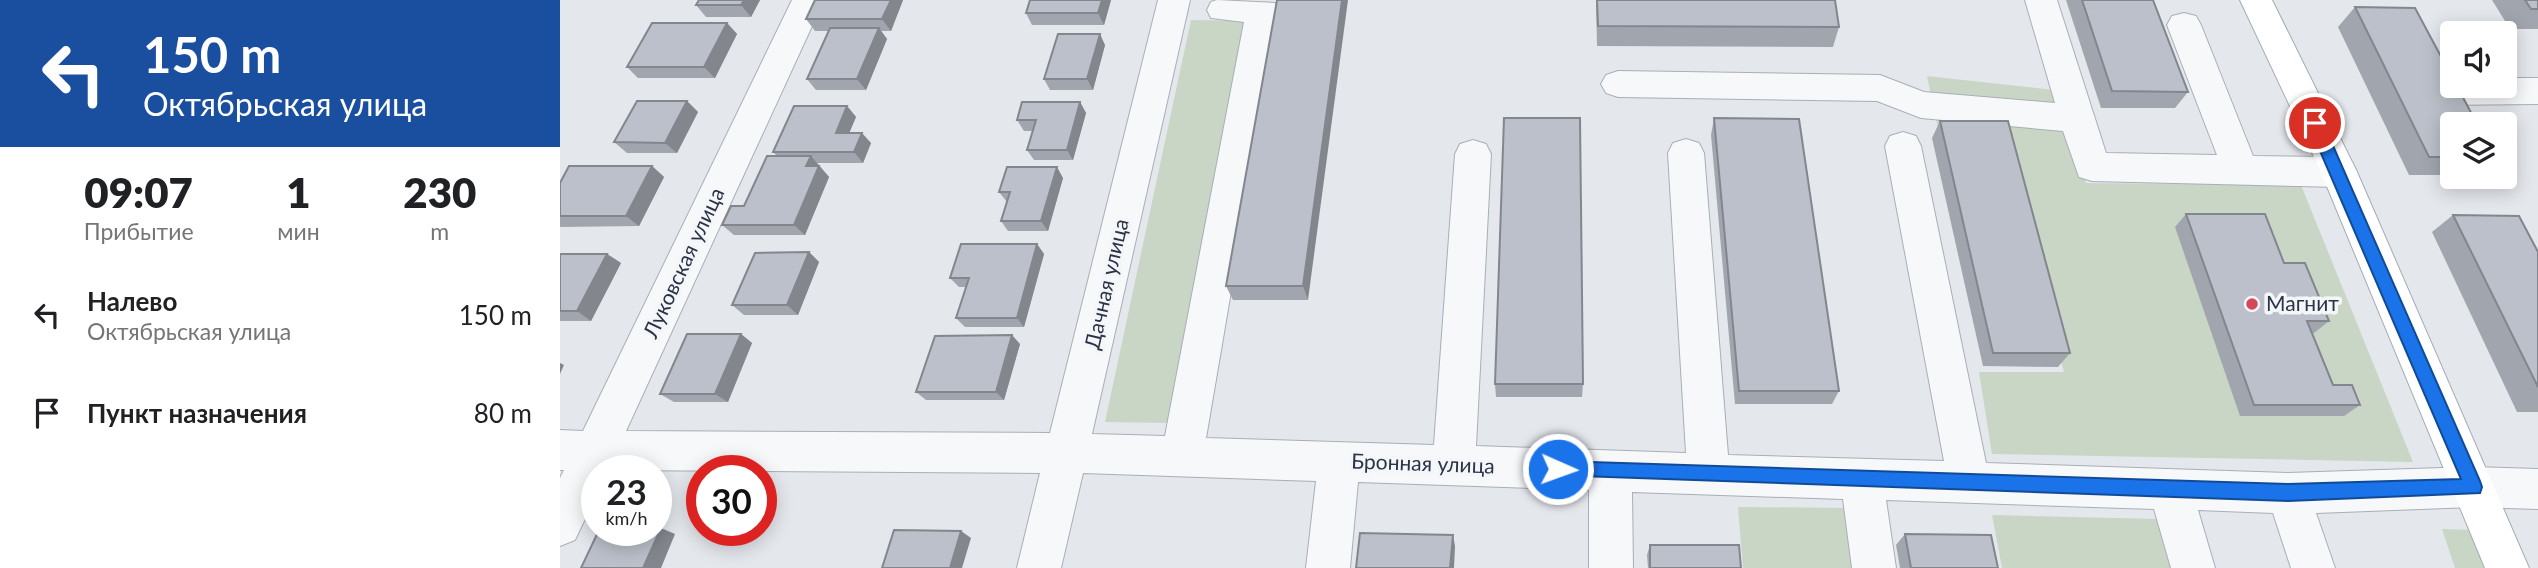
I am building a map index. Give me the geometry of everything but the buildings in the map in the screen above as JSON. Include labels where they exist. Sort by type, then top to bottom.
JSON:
[{"type":"main road","points":[[2256,0],[2339,172],[2507,568]]},
{"type":"street","name":"Луковская улица","points":[[560,525],[578,451],[808,0]]},
{"type":"street","name":"Дачная улица","points":[[1039,568],[1174,0]]},
{"type":"street","points":[[2041,0],[2092,167],[2339,172]]},
{"type":"street","points":[[1182,456],[1263,11],[1223,10]]},
{"type":"street","points":[[2184,25],[2241,171]]},
{"type":"street","points":[[1618,84],[1880,88],[1921,105],[2076,118]]},
{"type":"street","points":[[2517,91],[2538,91]]},
{"type":"street","points":[[1903,146],[1969,482]]},
{"type":"street","points":[[1686,153],[1708,474]]},
{"type":"street","points":[[1454,465],[1473,154]]},
{"type":"street","name":"Бронная улица","points":[[578,451],[1068,453],[2288,493],[2473,487],[2538,489]]},
{"type":"street","points":[[1328,568],[1339,462]]},
{"type":"street","points":[[1609,471],[1611,568]]},
{"type":"street","points":[[1862,479],[1874,568]]},
{"type":"street","points":[[2170,489],[2193,568]]},
{"type":"street","points":[[2288,493],[2313,568]]},
{"type":"green space","points":[[1191,20],[1247,21],[1170,423],[1105,422]]},
{"type":"green space","points":[[1927,76],[2054,90],[2086,183],[2301,185],[2413,462],[1992,454],[1979,372],[2064,372],[2001,136],[1939,133]]},
{"type":"green space","points":[[1738,507],[1846,508],[1854,568],[1743,568]]},
{"type":"green space","points":[[1992,515],[2158,519],[2172,568],[2002,568]]},
{"type":"green space","points":[[2442,529],[2478,530],[2494,568],[2455,568]]},
{"type":"place","name":"Магнит","points":[[2252,304]]},
{"type":"route","points":[[1558,469],[2288,493],[2473,487],[2339,172],[2315,123]]}]
